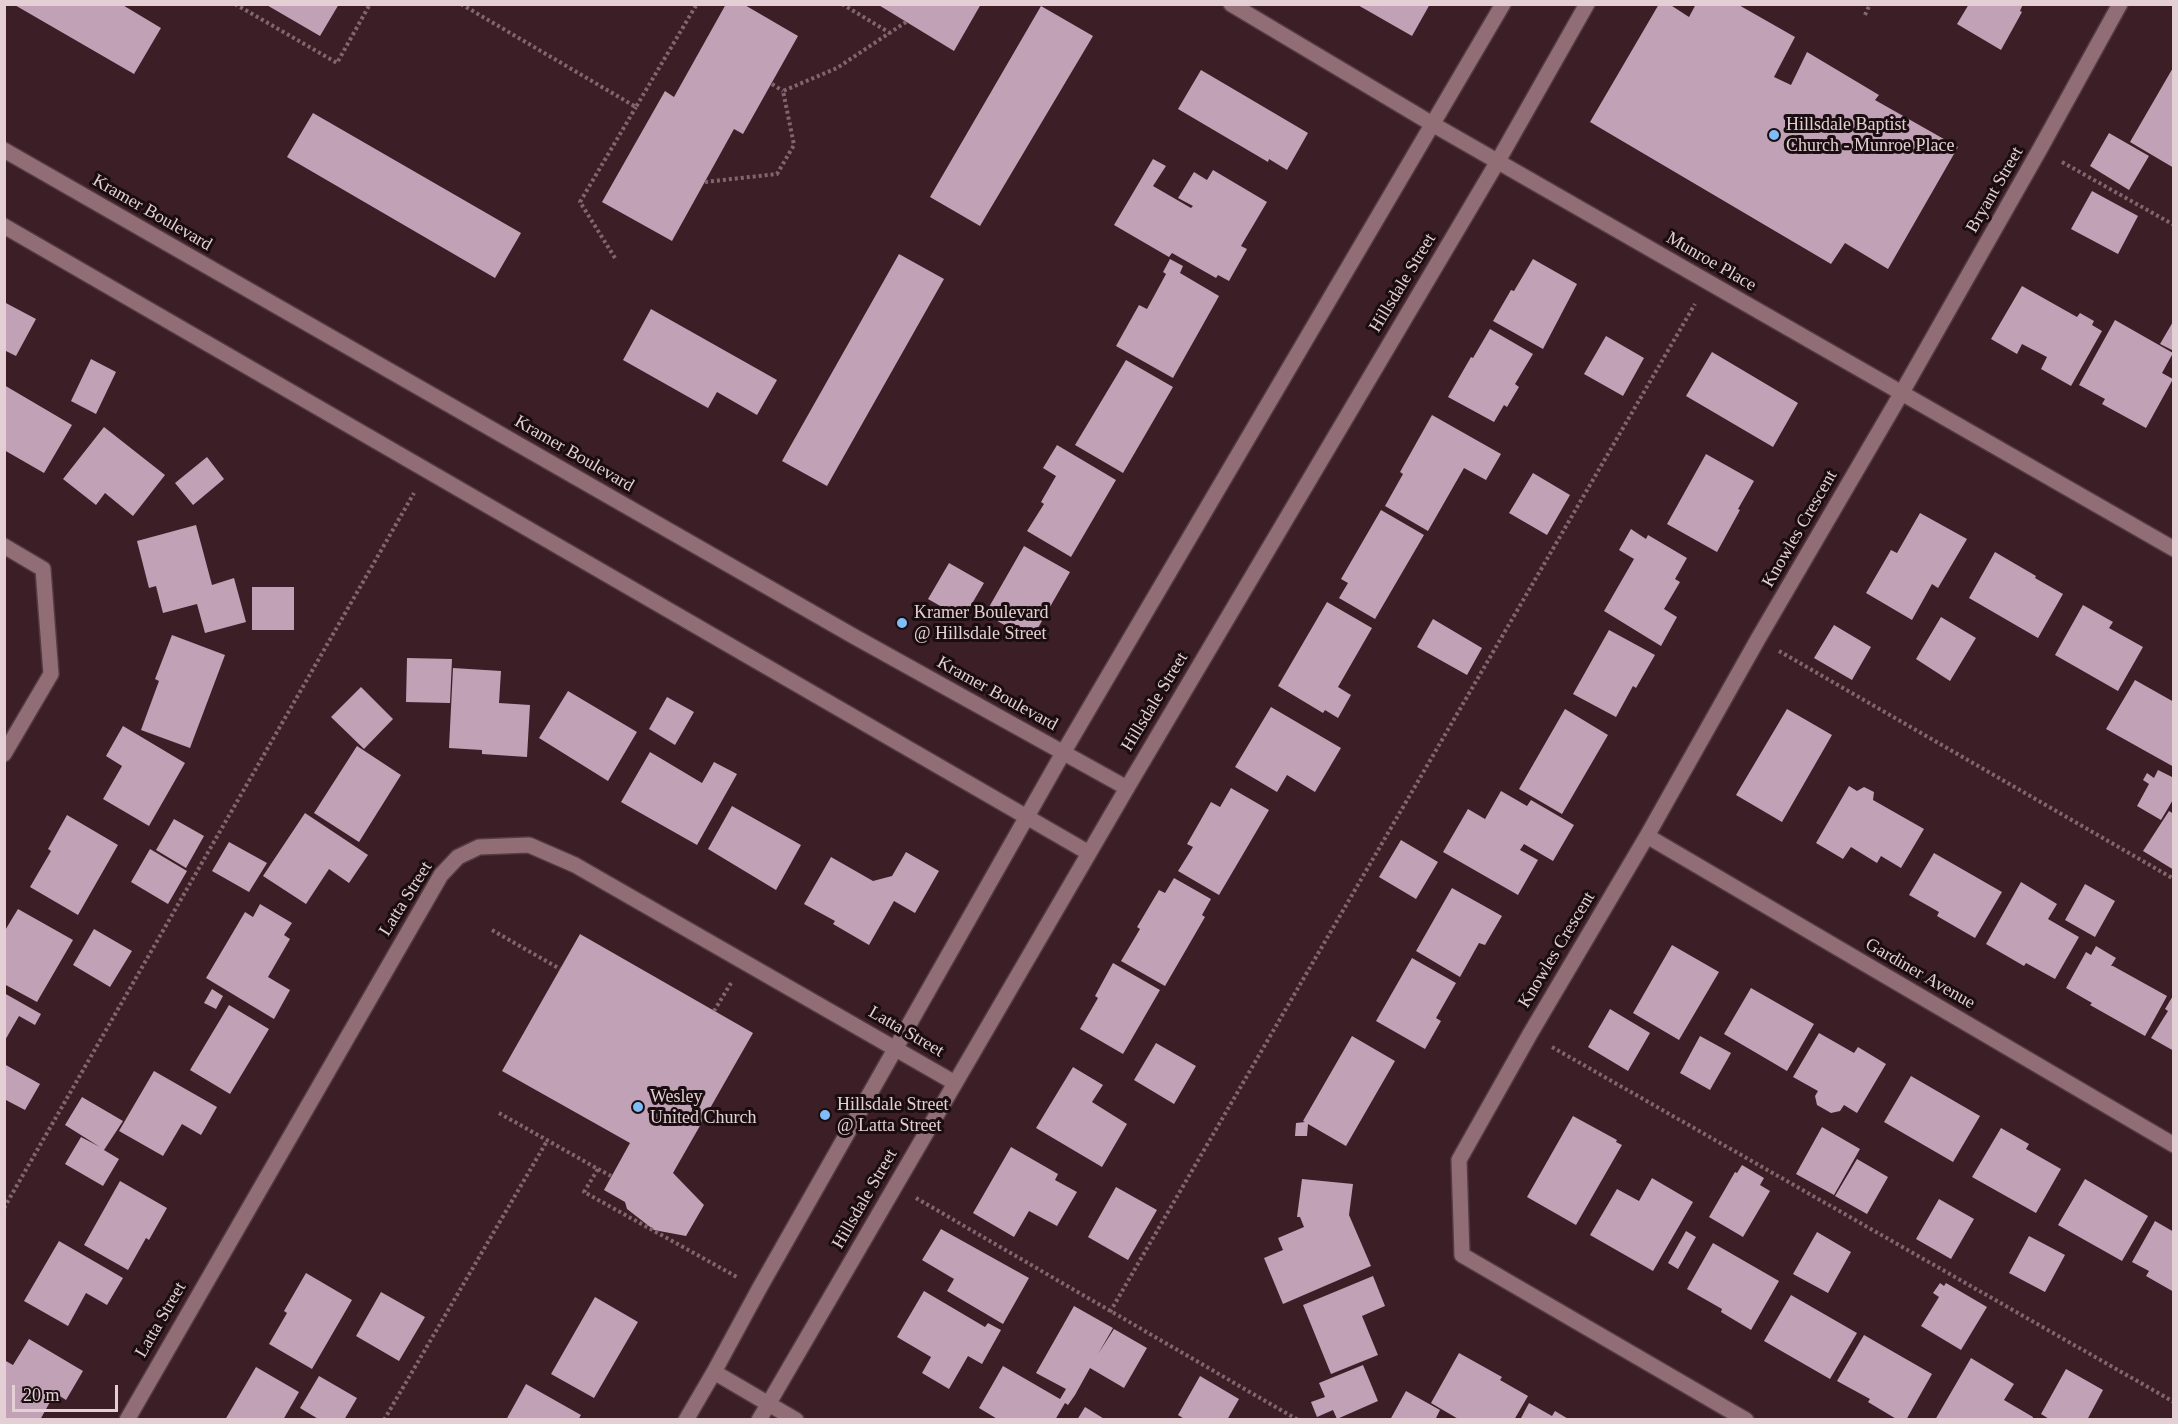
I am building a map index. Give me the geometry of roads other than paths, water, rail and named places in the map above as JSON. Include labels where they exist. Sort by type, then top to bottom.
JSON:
[{"type":"street","name":"Munroe Place","points":[[1231,4],[1707,283],[2174,549]]},
{"type":"street","points":[[686,1419],[1026,817],[1503,4]]},
{"type":"street","name":"Hillsdale Street","points":[[759,1419],[1127,788],[1498,161],[1587,4]]},
{"type":"street","name":"Bryant Street","points":[[1901,394],[2120,4]]},
{"type":"street","name":"Kramer Boulevard","points":[[4,150],[855,637],[1127,788]]},
{"type":"street","points":[[4,226],[1089,853]]},
{"type":"street","name":"Knowles Crescent","points":[[1746,1419],[1462,1255],[1459,1160],[1901,394]]},
{"type":"street","points":[[4,546],[43,569],[51,674],[4,754]]},
{"type":"street","name":"Gardiner Avenue","points":[[1647,836],[2174,1145]]},
{"type":"street","name":"Latta Street","points":[[127,1419],[441,874],[458,857],[479,847],[529,845],[574,865],[955,1083]]},
{"type":"street","points":[[714,1372],[796,1419]]},
{"type":"place","name":"Hillsdale Baptist Church - Munroe Place","points":[[1774,135]]},
{"type":"place","name":"Kramer Boulevard @ Hillsdale Street","points":[[902,623]]},
{"type":"place","name":"Wesley United Church","points":[[638,1107]]},
{"type":"place","name":"Hillsdale Street @ Latta Street","points":[[825,1115]]}]
